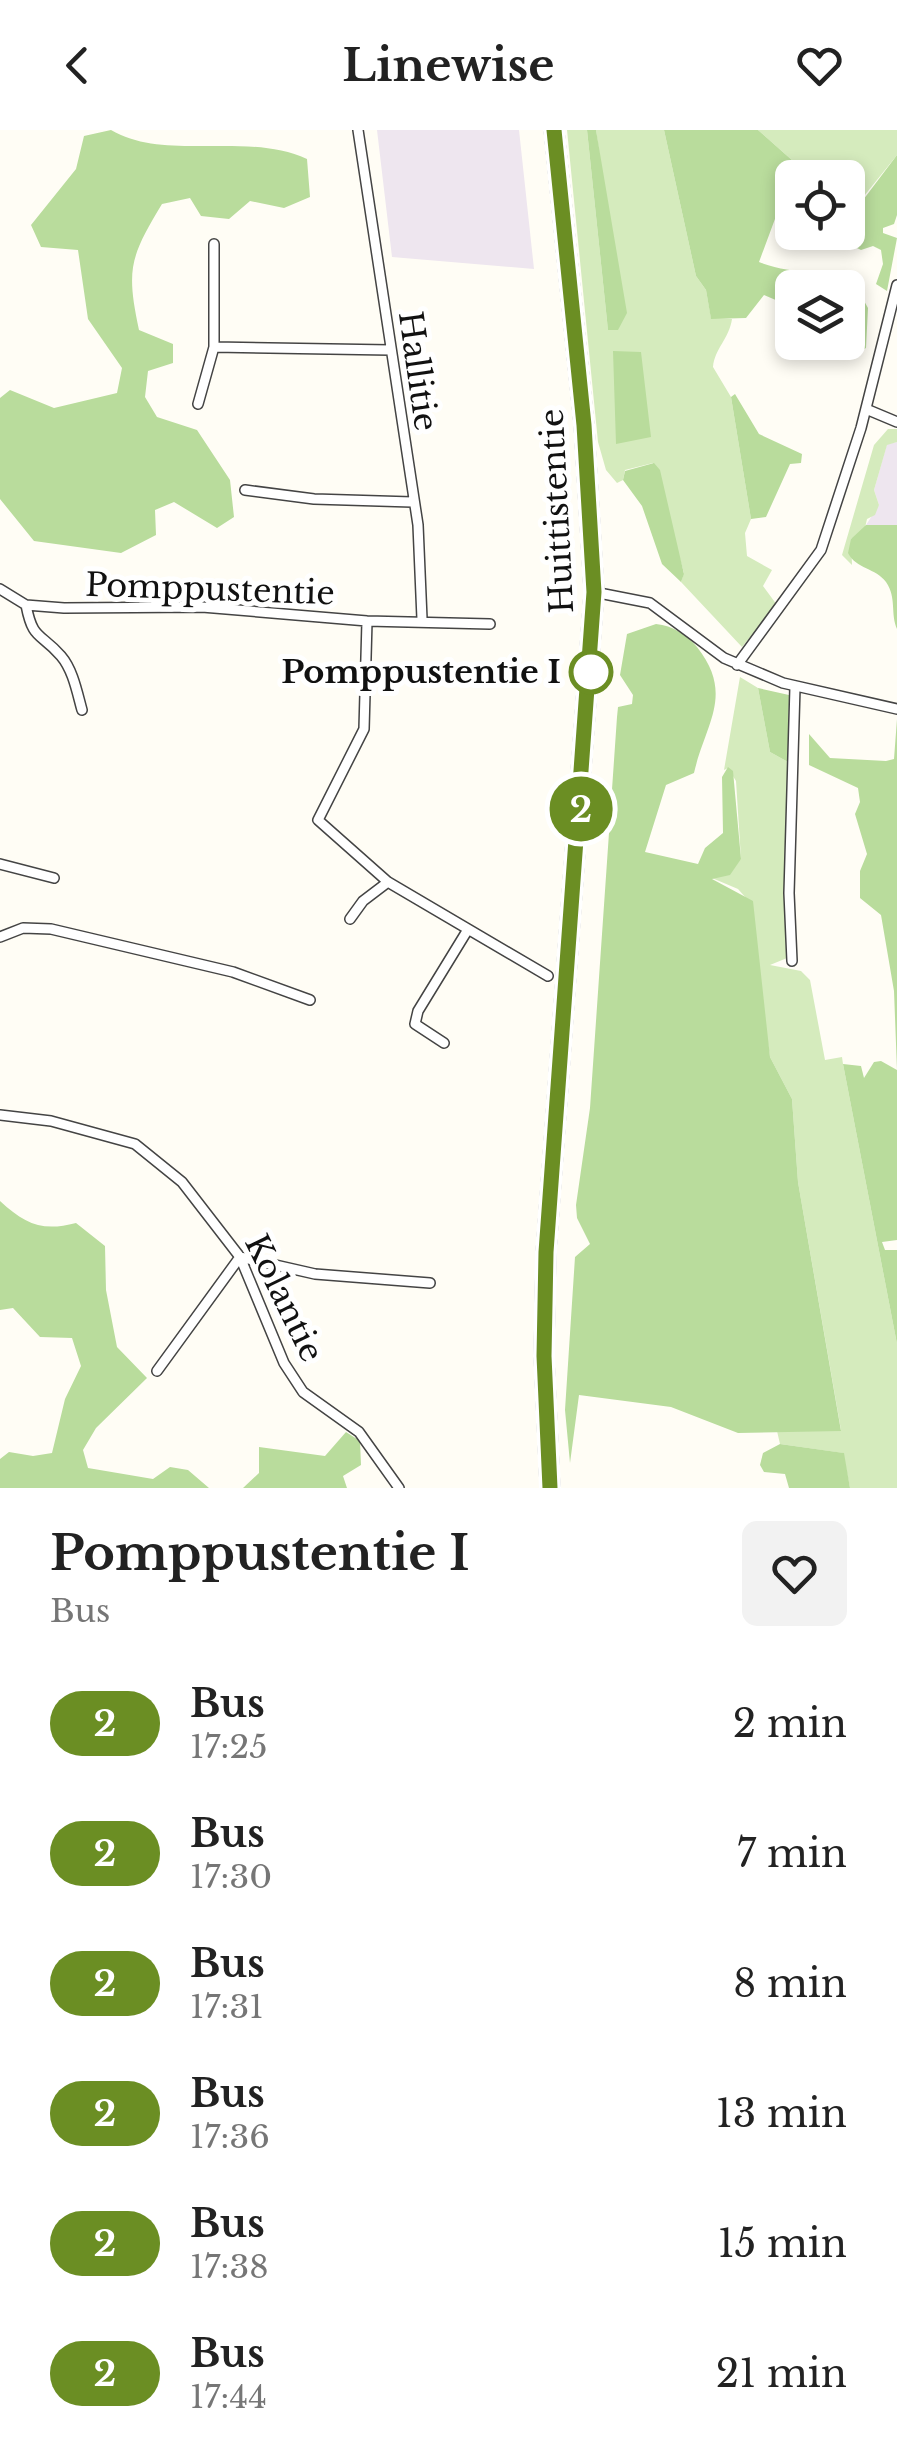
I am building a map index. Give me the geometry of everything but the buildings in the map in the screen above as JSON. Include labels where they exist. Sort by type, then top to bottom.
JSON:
[{"type":"highway","name":"Huittistentie","points":[[550,1488],[544,1356],[546,1252],[594,592],[584,425],[554,130]]},
{"type":"street","name":"Hallitie","points":[[358,130],[422,562],[422,619]]},
{"type":"street","points":[[198,404],[214,347],[214,244]]},
{"type":"street","points":[[737,665],[821,550],[866,409],[897,286]]},
{"type":"street","points":[[214,347],[390,350]]},
{"type":"street","points":[[866,409],[897,422]]},
{"type":"street","points":[[245,490],[314,499],[412,502]]},
{"type":"street","points":[[0,589],[26,605],[30,629],[36,638],[60,655],[82,710]]},
{"type":"street","points":[[594,592],[650,602],[737,665],[794,687],[897,709]]},
{"type":"street","name":"Pomppustentie","points":[[26,605],[202,606],[367,620],[490,624]]},
{"type":"street","points":[[367,620],[364,729],[318,820],[388,882],[548,976]]},
{"type":"street","points":[[792,960],[789,893],[794,687]]},
{"type":"street","points":[[0,864],[54,878]]},
{"type":"street","points":[[350,919],[363,901],[388,882]]},
{"type":"street","points":[[0,937],[23,928],[50,928],[232,972],[310,1000]]},
{"type":"street","points":[[444,1043],[415,1024],[418,1011],[468,932]]},
{"type":"street","name":"Kolantie","points":[[0,1115],[52,1121],[135,1144],[182,1182],[240,1257],[284,1363],[304,1392],[359,1432],[399,1488]]},
{"type":"street","points":[[158,1371],[240,1257],[315,1274],[430,1282]]},
{"type":"shaded area","points":[[377,130],[519,130],[534,269],[392,257]]},
{"type":"shaded area","points":[[897,442],[897,525],[866,525],[879,505],[874,490],[887,444]]},
{"type":"green space","points":[[111,130],[156,144],[258,147],[307,159],[310,197],[284,208],[250,201],[229,219],[201,216],[190,198],[162,204],[143,237],[132,277],[139,330],[173,344],[173,363],[148,371],[145,397],[157,417],[197,430],[230,480],[234,517],[217,528],[174,502],[155,510],[156,535],[121,553],[34,541],[0,499],[0,398],[10,390],[54,408],[117,393],[122,368],[88,319],[78,250],[41,247],[31,225],[76,169],[84,136]]},
{"type":"green space","points":[[567,130],[587,130],[608,330],[605,193],[596,130],[664,130],[696,276],[706,290],[711,318],[732,319],[713,367],[731,397],[751,519],[745,533],[747,556],[772,570],[763,586],[777,605],[742,647],[681,582],[684,573],[653,463],[625,470],[623,480],[617,483],[606,470],[598,442]]},
{"type":"green space","points":[[587,130],[596,130],[627,313],[618,330],[608,330]]},
{"type":"green space","points":[[664,130],[758,130],[792,160],[775,160],[775,219],[759,262],[793,270],[775,270],[775,300],[764,295],[746,318],[711,319],[706,290],[696,276]]},
{"type":"green space","points":[[758,130],[897,130],[897,155],[865,195],[865,160],[792,160]]},
{"type":"green space","points":[[897,155],[897,215],[894,224],[883,228],[883,233],[897,238],[887,291],[876,284],[883,264],[881,250],[873,246],[865,249],[865,197]]},
{"type":"green space","points":[[865,303],[868,308],[865,349]]},
{"type":"green space","points":[[613,351],[641,352],[651,437],[616,444]]},
{"type":"green space","points":[[735,394],[759,434],[802,454],[801,463],[790,464],[766,517],[751,519],[731,397]]},
{"type":"green space","points":[[888,429],[897,429],[897,442],[887,445],[874,490],[879,505],[875,515],[867,519],[864,532],[851,539],[852,565],[842,555],[874,445]]},
{"type":"green space","points":[[654,463],[660,470],[684,574],[681,582],[662,564],[642,506],[623,480],[625,471]]},
{"type":"green space","points":[[866,525],[897,525],[897,629],[886,582],[848,553],[851,539]]},
{"type":"green space","points":[[656,624],[679,631],[697,647],[708,664],[716,695],[694,773],[666,785],[645,852],[698,864],[705,848],[723,833],[722,777],[728,767],[733,771],[741,859],[730,875],[712,879],[753,901],[770,1057],[792,1099],[798,1182],[841,1431],[738,1433],[671,1407],[579,1395],[570,1463],[565,1410],[575,1257],[590,1244],[577,1218],[576,1205],[590,1108],[618,707],[632,704],[633,695],[620,675],[627,634]]},
{"type":"green space","points":[[740,677],[758,688],[770,752],[788,762],[787,958],[770,965],[801,971],[810,980],[825,1060],[842,1057],[897,1344],[897,1488],[850,1488],[843,1453],[780,1444],[777,1431],[841,1430],[798,1182],[792,1099],[770,1057],[746,898],[738,889],[712,878],[741,859],[736,781],[728,768],[724,770]]},
{"type":"green space","points":[[758,688],[789,695],[788,762],[770,752]]},
{"type":"green space","points":[[897,719],[897,1070],[894,991],[881,915],[860,898],[860,871],[867,854],[855,814],[860,802],[858,788],[809,765],[809,734],[830,758],[886,761],[894,759]]},
{"type":"green space","points":[[881,1061],[897,1070],[897,1240],[882,1242],[885,1250],[897,1250],[897,1344],[843,1064],[861,1066],[864,1078],[874,1062]]},
{"type":"green space","points":[[0,1201],[35,1224],[53,1227],[76,1223],[105,1246],[106,1290],[117,1347],[147,1378],[96,1428],[83,1450],[88,1468],[153,1479],[170,1467],[188,1470],[209,1488],[0,1488],[0,1459],[9,1452],[33,1456],[52,1453],[65,1399],[81,1366],[72,1338],[40,1337],[13,1308],[0,1310]]},
{"type":"green space","points":[[346,1432],[360,1441],[361,1465],[343,1476],[347,1488],[243,1488],[259,1473],[259,1447],[325,1456]]},
{"type":"green space","points":[[780,1444],[844,1453],[850,1488],[789,1488],[785,1474],[764,1472],[760,1465],[763,1453]]},
{"type":"bus line","name":"2","points":[[550,1488],[544,1356],[546,1252],[593,651],[594,592],[592,517],[554,130]]},
{"type":"place","name":"Pomppustentie I","points":[[591,672]]}]
